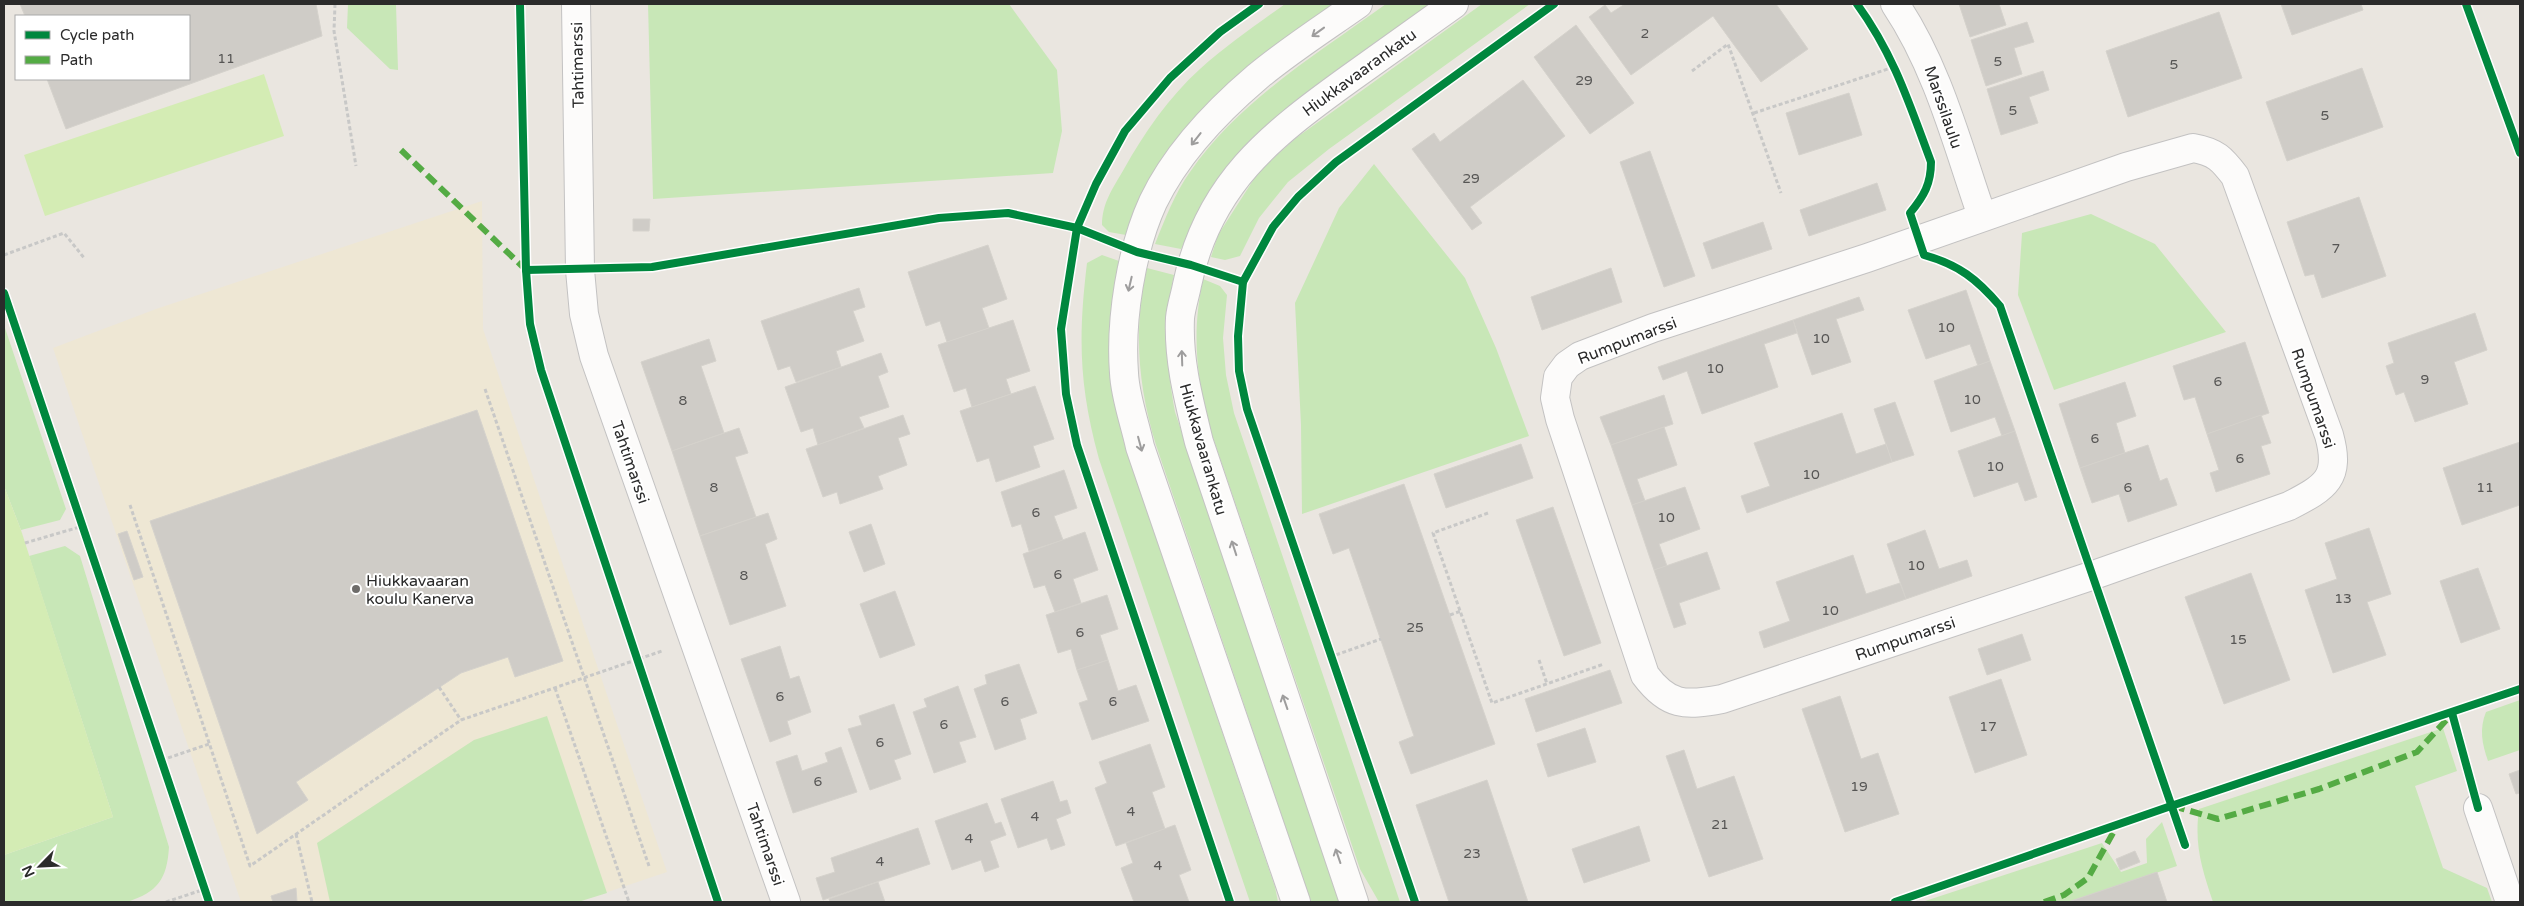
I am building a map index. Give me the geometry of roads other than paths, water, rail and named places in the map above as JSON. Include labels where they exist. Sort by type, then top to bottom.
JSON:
[{"type":"street","name":"Tahtimarssi","points":[[576,4],[580,270],[584,314],[594,356],[786,902]]},
{"type":"street","points":[[1296,902],[1140,446],[1124,374],[1125,305],[1137,252],[1153,202],[1177,164],[1207,126],[1257,77],[1358,4]]},
{"type":"street","name":"Hiukkavaarankatu","points":[[1354,902],[1198,442],[1183,375],[1180,317],[1191,265],[1204,232],[1223,195],[1247,163],[1289,122],[1454,4]]},
{"type":"street","name":"Marssilaulu","points":[[1895,4],[1915,34],[1932,69],[1982,216]]},
{"type":"street","name":"Rumpumarssi","points":[[2193,148],[2209,151],[2223,160],[2235,176],[2329,435],[2334,454],[2333,471],[2326,482],[2311,495],[2280,509],[2082,579],[1722,699],[1694,704],[1670,700],[1656,690],[1645,674],[1560,419],[1555,398],[1558,377],[1568,365],[1597,349],[1653,328],[1867,258],[1982,216],[2179,151],[2193,148]]},
{"type":"street","points":[[2478,808],[2510,902]]},
{"type":"place","name":"Hiukkavaaran koulu Kanerva","points":[[356,589]]}]
